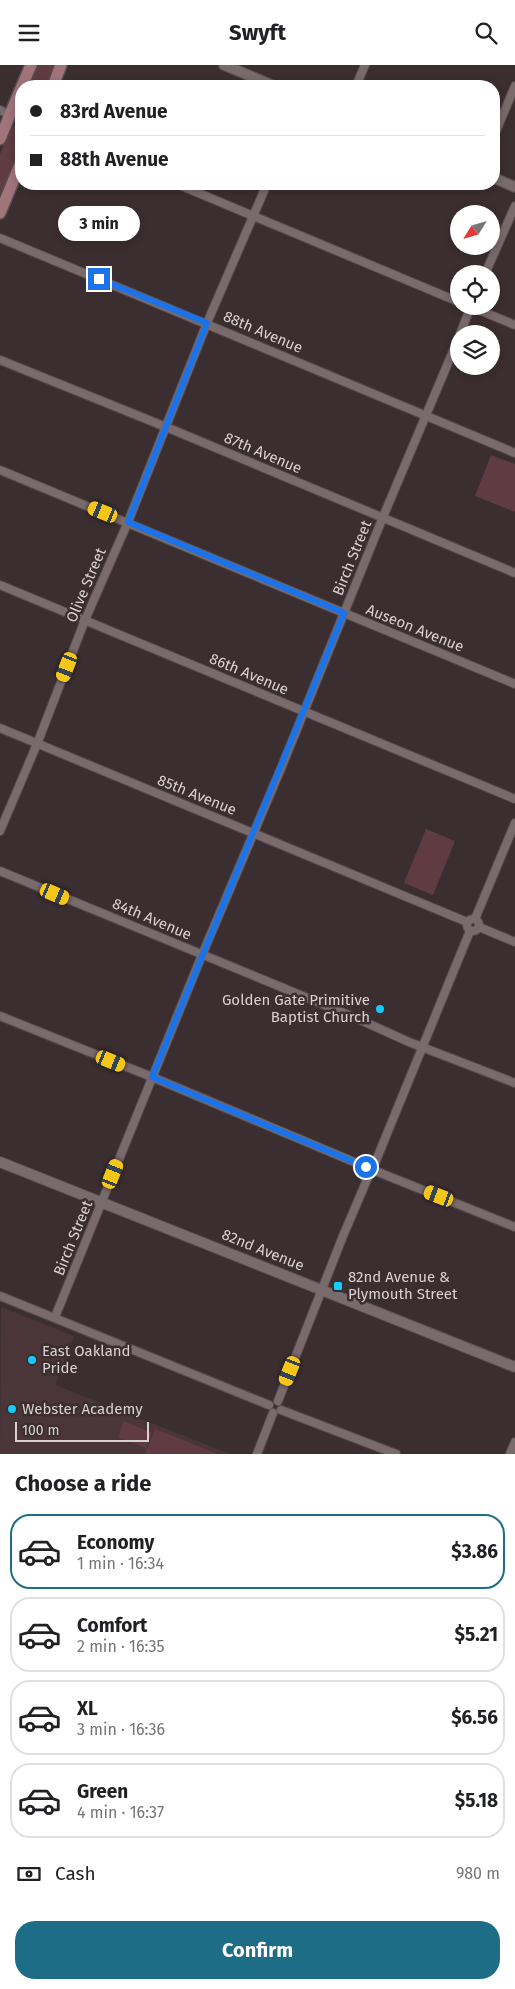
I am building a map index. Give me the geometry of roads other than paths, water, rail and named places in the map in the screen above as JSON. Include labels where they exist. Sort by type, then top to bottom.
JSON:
[{"type":"main road","points":[[25,80],[31,65]]},
{"type":"main road","points":[[55,80],[61,65]]},
{"type":"main road","points":[[0,139],[5,113],[15,98]]},
{"type":"main road","points":[[0,213],[15,177]]},
{"type":"street","points":[[224,65],[260,80]]},
{"type":"street","points":[[359,80],[365,65]]},
{"type":"street","points":[[500,122],[515,86]]},
{"type":"street","points":[[500,181],[515,187]]},
{"type":"street","points":[[192,190],[450,298]]},
{"type":"street","name":"Olive Street","points":[[0,831],[37,744],[85,620],[128,522],[207,323],[264,190]]},
{"type":"street","points":[[489,265],[515,206]]},
{"type":"street","name":"88th Avenue","points":[[0,238],[515,453]]},
{"type":"street","points":[[491,315],[515,325]]},
{"type":"street","name":"Birch Street","points":[[55,1317],[202,955],[304,712],[382,517],[450,358]]},
{"type":"street","name":"87th Avenue","points":[[0,360],[166,427],[515,573]]},
{"type":"street","name":"Auseon Avenue","points":[[0,470],[515,684]]},
{"type":"street","name":"86th Avenue","points":[[0,585],[515,799]]},
{"type":"street","name":"85th Avenue","points":[[0,728],[467,922]]},
{"type":"street","points":[[476,919],[515,823]]},
{"type":"street","name":"84th Avenue","points":[[0,871],[422,1047],[515,1083]]},
{"type":"street","points":[[470,931],[467,927],[467,922],[470,919],[476,919]]},
{"type":"street","points":[[476,919],[479,922],[479,927]]},
{"type":"street","points":[[470,931],[475,931],[479,927]]},
{"type":"street","points":[[479,927],[515,942]]},
{"type":"street","points":[[374,1163],[470,931]]},
{"type":"street","points":[[0,1016],[152,1077],[366,1167]]},
{"type":"street","name":"82nd Avenue","points":[[0,1162],[515,1367]]},
{"type":"street","points":[[366,1167],[369,1163],[374,1163]]},
{"type":"street","points":[[374,1163],[378,1167],[378,1172]]},
{"type":"street","points":[[366,1167],[366,1172],[370,1175]]},
{"type":"street","points":[[370,1175],[378,1172]]},
{"type":"street","points":[[378,1172],[515,1227]]},
{"type":"street","points":[[278,1401],[370,1175]]},
{"type":"street","points":[[0,1296],[269,1405]]},
{"type":"street","points":[[269,1405],[273,1401],[278,1401]]},
{"type":"street","points":[[278,1401],[281,1409]]},
{"type":"street","points":[[269,1405],[269,1410],[273,1413]]},
{"type":"street","points":[[273,1413],[278,1413],[281,1409]]},
{"type":"street","points":[[281,1409],[396,1454]]},
{"type":"street","points":[[257,1454],[273,1413]]},
{"type":"street","points":[[510,1454],[515,1442]]},
{"type":"place","name":"Golden Gate Primitive Baptist Church","points":[[380,1009]]},
{"type":"place","name":"82nd Avenue & Plymouth Street","points":[[338,1286]]},
{"type":"place","name":"East Oakland Pride","points":[[32,1360]]},
{"type":"place","name":"Webster Academy","points":[[12,1409]]}]
